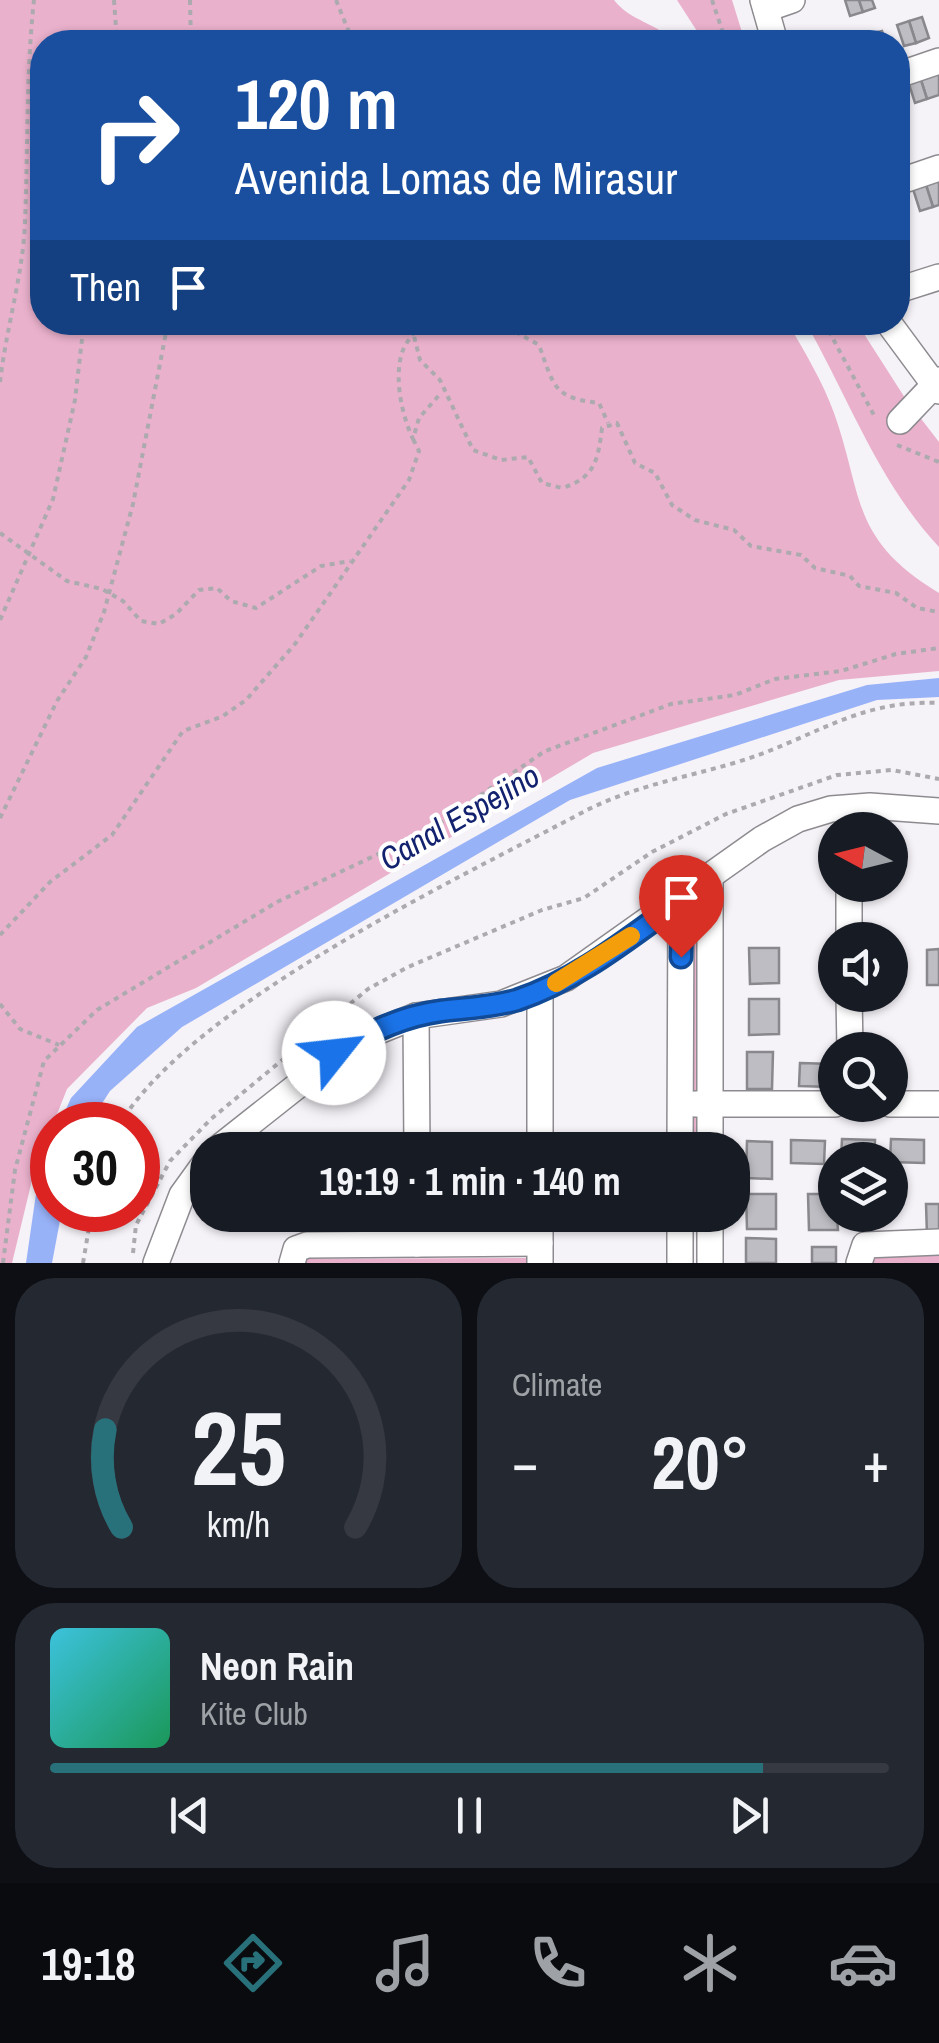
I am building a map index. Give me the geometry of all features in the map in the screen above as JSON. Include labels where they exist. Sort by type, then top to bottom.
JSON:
[{"type":"street","points":[[772,30],[764,4],[792,0]]},
{"type":"street","points":[[910,72],[939,62]]},
{"type":"street","points":[[910,178],[939,168]]},
{"type":"street","points":[[910,286],[939,276]]},
{"type":"street","points":[[891,431],[937,384],[898,335]]},
{"type":"street","points":[[908,813],[939,811]]},
{"type":"street","points":[[238,1132],[334,1053],[376,1030],[416,1016],[501,1004],[540,991],[590,964],[779,828],[818,814]]},
{"type":"street","points":[[710,879],[710,1132]]},
{"type":"street","points":[[680,1132],[682,900]]},
{"type":"street","points":[[540,991],[540,1132]]},
{"type":"street","points":[[416,1016],[417,1132]]},
{"type":"street","points":[[680,1104],[818,1104]]},
{"type":"street","points":[[908,1104],[939,1104]]},
{"type":"street","points":[[156,1263],[190,1184]]},
{"type":"street","points":[[418,1232],[418,1244]]},
{"type":"street","points":[[680,1232],[680,1263]]},
{"type":"street","points":[[710,1232],[710,1263]]},
{"type":"street","points":[[859,1263],[864,1245],[939,1242]]},
{"type":"street","points":[[292,1263],[296,1249],[307,1245],[418,1244],[540,1253]]},
{"type":"path","points":[[31,30],[34,0]]},
{"type":"path","points":[[114,0],[115,30]]},
{"type":"path","points":[[190,0],[191,30]]},
{"type":"path","points":[[336,0],[348,30]]},
{"type":"path","points":[[712,0],[722,30]]},
{"type":"path","points":[[30,36],[30,83]]},
{"type":"path","points":[[0,382],[25,226],[30,119]]},
{"type":"path","points":[[0,620],[53,499],[64,460],[82,335]]},
{"type":"path","points":[[0,818],[57,701],[86,657],[108,596],[136,487],[165,335]]},
{"type":"path","points":[[521,335],[538,345],[544,368],[564,395],[572,402],[598,403],[608,423]]},
{"type":"path","points":[[832,335],[891,431],[939,462]]},
{"type":"path","points":[[414,336],[420,360],[440,380],[442,392],[460,418],[473,450],[501,460],[528,457],[542,484],[575,484],[591,474],[600,453],[602,428],[617,423],[635,463],[663,480],[672,505],[696,520],[734,530],[751,546],[802,555],[815,568],[850,576],[859,586],[896,593],[917,608],[939,612]]},
{"type":"path","points":[[0,935],[50,882],[112,835],[183,732],[223,716],[246,700],[295,644],[353,561],[417,463],[418,451],[402,412],[400,368],[405,345],[414,336]]},
{"type":"path","points":[[412,439],[419,418],[442,392]]},
{"type":"path","points":[[0,532],[29,552],[37,564],[67,582],[102,589],[108,596],[123,601],[141,620],[159,624],[176,614],[199,590],[217,588],[231,601],[256,608],[321,566],[353,561]]},
{"type":"path","points":[[3,1263],[14,1170],[22,1155],[35,1086],[44,1061],[96,1010],[277,902],[431,828],[546,751],[694,698],[735,695],[776,679],[840,671],[896,654],[939,648]]},
{"type":"path","points":[[134,1102],[208,1030],[357,936],[623,792],[734,763],[876,706],[939,703]]},
{"type":"path","points":[[132,1263],[136,1225],[170,1162],[210,1119],[368,989],[542,910],[584,898],[652,852],[726,814],[837,774],[892,770],[939,779]]},
{"type":"path","points":[[0,1004],[20,1029],[58,1045]]},
{"type":"path","points":[[83,1263],[88,1232]]},
{"type":"shaded area","points":[[0,0],[614,0],[658,30],[30,30],[30,335],[795,335],[830,401],[864,515],[875,535],[889,554],[939,593],[939,671],[839,680],[593,753],[196,988],[147,1008],[67,1089],[62,1102],[30,1102],[30,1189],[12,1263],[0,1263]]},
{"type":"shaded area","points":[[677,0],[732,0],[741,30],[696,30]]},
{"type":"shaded area","points":[[812,335],[865,335],[939,442],[939,547],[882,468]]},
{"type":"shaded area","points":[[700,920],[700,1132],[691,1132],[692,923]]},
{"type":"shaded area","points":[[867,1252],[939,1252],[939,1263],[866,1263]]},
{"type":"shaded area","points":[[526,1258],[526,1263],[301,1263],[301,1259]]},
{"type":"water","points":[[939,678],[939,697],[877,700],[570,800],[182,1027],[110,1091],[103,1102],[69,1102],[137,1027],[597,768],[867,685]]},
{"type":"water","points":[[30,1232],[58,1232],[52,1263],[26,1263]]},
{"type":"building","points":[[845,0],[859,0],[863,12],[850,16]]},
{"type":"building","points":[[859,0],[872,0],[875,8],[863,12]]},
{"type":"building","points":[[922,17],[929,38],[916,43],[909,21]]},
{"type":"building","points":[[909,21],[916,43],[910,44],[910,30],[899,30],[897,25]]},
{"type":"building","points":[[939,71],[939,95],[927,99],[920,77]]},
{"type":"building","points":[[920,77],[927,99],[915,103],[910,80]]},
{"type":"building","points":[[939,180],[939,205],[933,207],[926,185]]},
{"type":"building","points":[[926,185],[933,207],[920,211],[913,189]]},
{"type":"building","points":[[749,948],[779,948],[779,983],[750,984]]},
{"type":"building","points":[[939,949],[939,985],[927,985],[927,950]]},
{"type":"building","points":[[749,999],[779,999],[779,1034],[749,1035]]},
{"type":"building","points":[[747,1052],[773,1052],[772,1089],[747,1089]]},
{"type":"building","points":[[800,1063],[818,1064],[818,1087],[799,1086]]},
{"type":"building","points":[[842,1139],[875,1140],[875,1142],[842,1142]]},
{"type":"building","points":[[791,1140],[825,1141],[818,1142],[818,1164],[791,1163]]},
{"type":"building","points":[[924,1140],[924,1163],[908,1163],[908,1142],[891,1142]]},
{"type":"building","points":[[750,1141],[772,1142],[772,1179],[750,1178]]},
{"type":"building","points":[[750,1194],[776,1194],[776,1229],[750,1229]]},
{"type":"building","points":[[808,1194],[818,1194],[818,1230],[809,1230]]},
{"type":"building","points":[[926,1204],[939,1204],[939,1235],[927,1235]]},
{"type":"building","points":[[746,1238],[776,1239],[776,1263],[746,1263]]},
{"type":"building","points":[[812,1247],[836,1247],[836,1263],[812,1263]]},
{"type":"slow traffic","points":[[556,983],[631,936]]},
{"type":"route","points":[[334,1053],[396,1022],[501,1004],[540,991],[590,964],[682,900],[681,957]]},
{"type":"water label","name":"Canal Espejino","points":[[459,817]]}]
